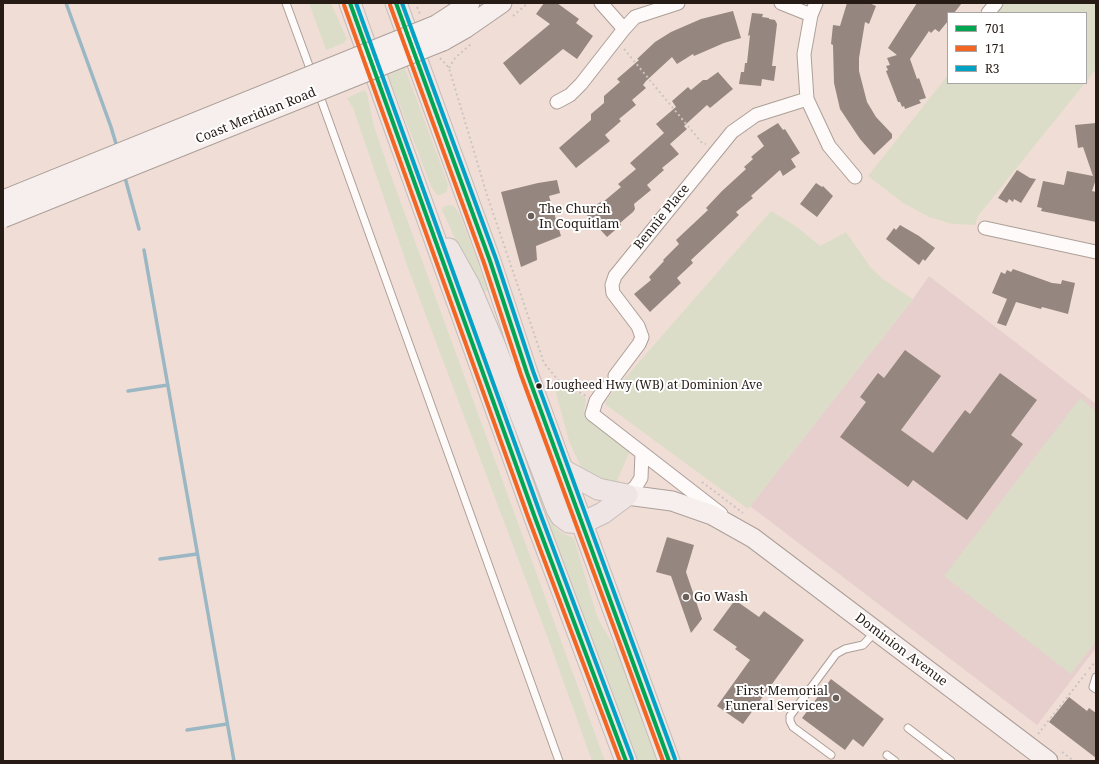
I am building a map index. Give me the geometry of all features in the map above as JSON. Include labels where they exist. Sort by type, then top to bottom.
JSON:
[{"type":"main road","points":[[350,3],[537,523],[626,761]]},
{"type":"main road","points":[[396,3],[490,261],[527,373],[669,761]]},
{"type":"main road","name":"Coast Meridian Road","points":[[3,218],[435,35],[470,3]]},
{"type":"main road","name":"Coast Meridian Road","points":[[3,200],[435,35],[472,25],[502,3]]},
{"type":"main road","points":[[417,191],[469,285],[494,344],[561,516],[569,522],[582,523],[603,513],[627,495]]},
{"type":"main road","points":[[563,470],[598,489],[627,495]]},
{"type":"main road","name":"Dominion Avenue","points":[[627,495],[672,501],[712,515],[753,538],[1048,761]]},
{"type":"street","points":[[601,3],[620,34]]},
{"type":"street","points":[[557,102],[570,94],[581,84],[635,17],[678,3]]},
{"type":"street","points":[[781,3],[811,16]]},
{"type":"street","points":[[816,3],[811,16],[804,54],[807,99],[829,146],[855,177]]},
{"type":"street","points":[[989,12],[996,3]]},
{"type":"street","name":"Bennie Place","points":[[615,376],[639,344],[642,337],[638,326],[615,298],[612,289],[613,281],[619,271],[732,132],[756,115],[807,99]]},
{"type":"street","points":[[985,228],[1096,252]]},
{"type":"street","points":[[596,402],[605,388]]},
{"type":"street","name":"Dominion Avenue","points":[[596,402],[592,414],[753,538]]},
{"type":"street","points":[[627,495],[636,486],[641,478],[642,453]]},
{"type":"lane","points":[[286,3],[559,761]]},
{"type":"lane","points":[[831,755],[793,727],[790,721],[791,713],[836,654],[845,649],[864,645],[876,631]]},
{"type":"lane","points":[[1096,677],[1093,687],[1096,689]]},
{"type":"lane","points":[[908,728],[951,761]]},
{"type":"lane","points":[[887,755],[895,761]]},
{"type":"path","points":[[417,7],[435,35],[449,68],[487,195],[544,363],[558,380],[596,402]]},
{"type":"path","points":[[620,34],[702,143],[718,148]]},
{"type":"path","points":[[1038,734],[1096,660]]},
{"type":"shaded area","points":[[929,276],[1096,404],[1096,648],[1037,725],[750,506],[913,299]]},
{"type":"green space","points":[[309,3],[331,3],[347,39],[344,43],[326,50]]},
{"type":"green space","points":[[1004,3],[1096,3],[1096,69],[1087,81],[1087,12],[997,12]]},
{"type":"green space","points":[[405,68],[448,184],[447,192],[440,195],[437,195],[431,186],[388,75]]},
{"type":"green space","points":[[947,76],[947,84],[1084,84],[978,216],[975,225],[952,224],[929,217],[903,203],[868,176]]},
{"type":"green space","points":[[364,90],[367,93],[374,126],[389,170],[605,761],[592,761],[546,633],[408,268],[353,108],[347,98]]},
{"type":"green space","points":[[451,205],[455,207],[460,215],[488,290],[482,293],[478,289],[442,210],[444,206]]},
{"type":"green space","points":[[771,211],[796,226],[820,246],[846,232],[871,268],[883,279],[913,299],[748,509],[606,405],[605,401]]},
{"type":"green space","points":[[470,314],[485,334],[555,527],[562,533],[574,538],[597,616],[618,652],[660,761],[633,761]]},
{"type":"green space","points":[[556,380],[586,398],[584,413],[586,417],[630,451],[616,483],[594,476],[581,467],[569,441],[555,389],[559,387]]},
{"type":"green space","points":[[1080,398],[1096,411],[1096,641],[1071,674],[944,576]]},
{"type":"building","points":[[544,3],[557,3],[579,19],[576,23],[593,36],[577,59],[563,49],[520,85],[503,63],[550,24],[536,14]]},
{"type":"building","points":[[847,3],[869,3],[876,6],[869,24],[865,22],[859,58],[859,71],[867,102],[876,117],[892,134],[892,138],[874,155],[860,139],[840,109],[834,83],[833,45],[831,44],[833,25],[840,26]]},
{"type":"building","points":[[917,3],[962,3],[955,12],[947,12],[947,22],[939,32],[935,29],[931,33],[929,31],[910,59],[926,98],[919,100],[921,103],[905,109],[904,106],[902,107],[900,102],[898,102],[886,71],[888,70],[886,66],[890,65],[887,58],[897,55],[888,48]]},
{"type":"building","points":[[733,11],[741,38],[724,43],[694,56],[693,54],[677,64],[672,57],[646,81],[643,85],[646,88],[632,100],[636,105],[619,119],[621,121],[605,135],[610,141],[576,168],[559,148],[591,120],[591,114],[604,103],[604,96],[620,82],[617,79],[639,60],[637,59],[655,42],[671,32],[701,19]]},
{"type":"building","points":[[752,13],[763,14],[762,17],[775,20],[777,24],[772,66],[776,66],[774,81],[762,79],[761,86],[739,84],[741,72],[744,72],[745,63],[747,63],[750,35],[748,36]]},
{"type":"building","points":[[718,72],[733,89],[710,108],[707,105],[684,126],[687,129],[670,144],[679,154],[662,168],[664,170],[647,185],[651,190],[634,204],[635,209],[633,212],[607,237],[585,213],[602,201],[603,202],[621,187],[618,184],[636,169],[630,163],[664,133],[656,124],[676,107],[672,101],[688,87],[691,90],[703,80],[707,80]]},
{"type":"building","points":[[778,123],[783,130],[785,129],[800,153],[791,159],[796,167],[783,176],[780,170],[751,196],[753,198],[736,212],[739,215],[691,260],[693,263],[677,278],[681,283],[650,312],[634,294],[651,280],[649,277],[679,244],[676,240],[708,210],[706,208],[746,169],[744,167],[753,159],[751,157],[764,146],[757,136]]},
{"type":"building","points":[[1096,123],[1096,179],[1092,191],[1096,192],[1096,222],[1041,211],[1042,208],[1037,207],[1043,181],[1064,185],[1067,171],[1093,176],[1083,147],[1078,148],[1075,125]]},
{"type":"building","points":[[1017,170],[1030,178],[1036,179],[1021,203],[1014,199],[1013,202],[1009,199],[1007,203],[998,198]]},
{"type":"building","name":"The Church In Coquitlam","points":[[557,180],[560,193],[549,196],[561,236],[536,246],[537,260],[521,267],[501,192]]},
{"type":"building","points":[[816,183],[822,187],[823,186],[833,196],[817,217],[800,204]]},
{"type":"building","points":[[900,225],[919,236],[935,248],[925,261],[923,259],[919,265],[886,239],[894,228],[896,230]]},
{"type":"building","points":[[1013,269],[1052,283],[1061,284],[1062,280],[1075,283],[1068,314],[1016,302],[1006,326],[997,323],[1007,299],[992,293],[1001,272],[1005,274],[1007,270],[1011,272]]},
{"type":"building","points":[[905,350],[941,376],[901,430],[933,453],[965,410],[970,414],[1000,373],[1037,400],[1011,435],[1023,444],[967,520],[913,480],[908,487],[840,437],[866,402],[860,397],[878,373],[884,378]]},
{"type":"building","name":"Go Wash","points":[[667,537],[694,545],[686,572],[702,619],[691,633],[671,576],[656,572]]},
{"type":"building","points":[[735,600],[759,617],[764,611],[804,640],[743,724],[717,706],[750,660],[735,649],[737,647],[713,630]]},
{"type":"building","name":"First Memorial Funeral Services","points":[[831,679],[884,719],[863,747],[853,739],[845,750],[802,718]]},
{"type":"building","points":[[1069,697],[1087,711],[1089,708],[1096,713],[1096,758],[1049,722]]},
{"type":"waterway","points":[[66,3],[117,147]]},
{"type":"waterway","points":[[124,174],[139,229]]},
{"type":"waterway","points":[[144,250],[234,761]]},
{"type":"waterway","points":[[128,391],[168,385]]},
{"type":"waterway","points":[[160,559],[197,554]]},
{"type":"waterway","points":[[187,730],[227,724]]},
{"type":"transit line","name":"701","points":[[350,3],[534,515],[626,761]]},
{"type":"transit line","name":"R3","points":[[356,3],[540,513],[632,759]]},
{"type":"transit line","name":"701","points":[[396,3],[490,261],[527,373],[669,761]]},
{"type":"transit line","name":"R3","points":[[402,3],[496,259],[533,371],[675,759]]},
{"type":"transit line","name":"171","points":[[344,5],[528,517],[620,761]]},
{"type":"transit line","name":"171","points":[[390,5],[484,263],[521,375],[663,761]]},
{"type":"place","name":"The Church In Coquitlam","points":[[531,216]]},
{"type":"place","name":"Lougheed Hwy (WB) at Dominion Ave","points":[[539,386]]},
{"type":"place","name":"Go Wash","points":[[686,597]]},
{"type":"place","name":"First Memorial Funeral Services","points":[[836,698]]}]
